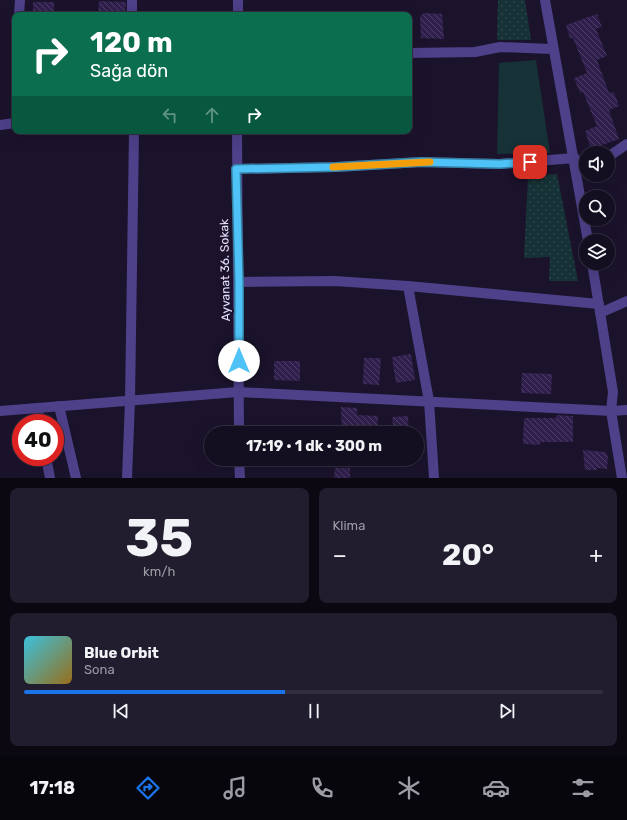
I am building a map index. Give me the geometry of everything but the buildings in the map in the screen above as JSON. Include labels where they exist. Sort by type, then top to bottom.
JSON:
[{"type":"street","points":[[19,12],[20,0]]},
{"type":"street","points":[[132,0],[132,12]]},
{"type":"street","points":[[238,0],[238,12]]},
{"type":"street","points":[[545,0],[552,49],[574,158],[579,169]]},
{"type":"street","points":[[412,53],[475,52],[500,47],[552,49]]},
{"type":"street","points":[[0,125],[12,123]]},
{"type":"street","points":[[127,478],[130,400],[134,134]]},
{"type":"street","name":"Ayvanat 36. Sokak","points":[[236,134],[239,282],[239,426]]},
{"type":"street","points":[[615,152],[627,144]]},
{"type":"street","points":[[236,169],[336,167],[421,162],[500,164],[574,158]]},
{"type":"street","points":[[583,182],[587,234]]},
{"type":"street","points":[[593,270],[614,392],[611,411],[622,478]]},
{"type":"street","points":[[239,282],[334,281],[408,286],[600,309],[627,302]]},
{"type":"street","points":[[408,286],[429,401],[434,478]]},
{"type":"street","points":[[0,411],[238,392],[611,411],[627,410]]},
{"type":"street","points":[[59,406],[76,478]]},
{"type":"street","points":[[37,408],[38,414]]},
{"type":"street","points":[[48,466],[50,478]]},
{"type":"street","points":[[239,466],[240,478]]},
{"type":"green space","points":[[498,0],[525,0],[531,40],[497,40]]},
{"type":"green space","points":[[536,60],[550,153],[497,154],[499,63]]},
{"type":"green space","points":[[557,174],[578,281],[549,281],[550,257],[524,258],[528,176]]},
{"type":"slow traffic","points":[[333,167],[430,162]]},
{"type":"route","points":[[239,361],[239,282],[236,222],[236,169],[336,167],[421,162],[500,164],[530,162]]}]
